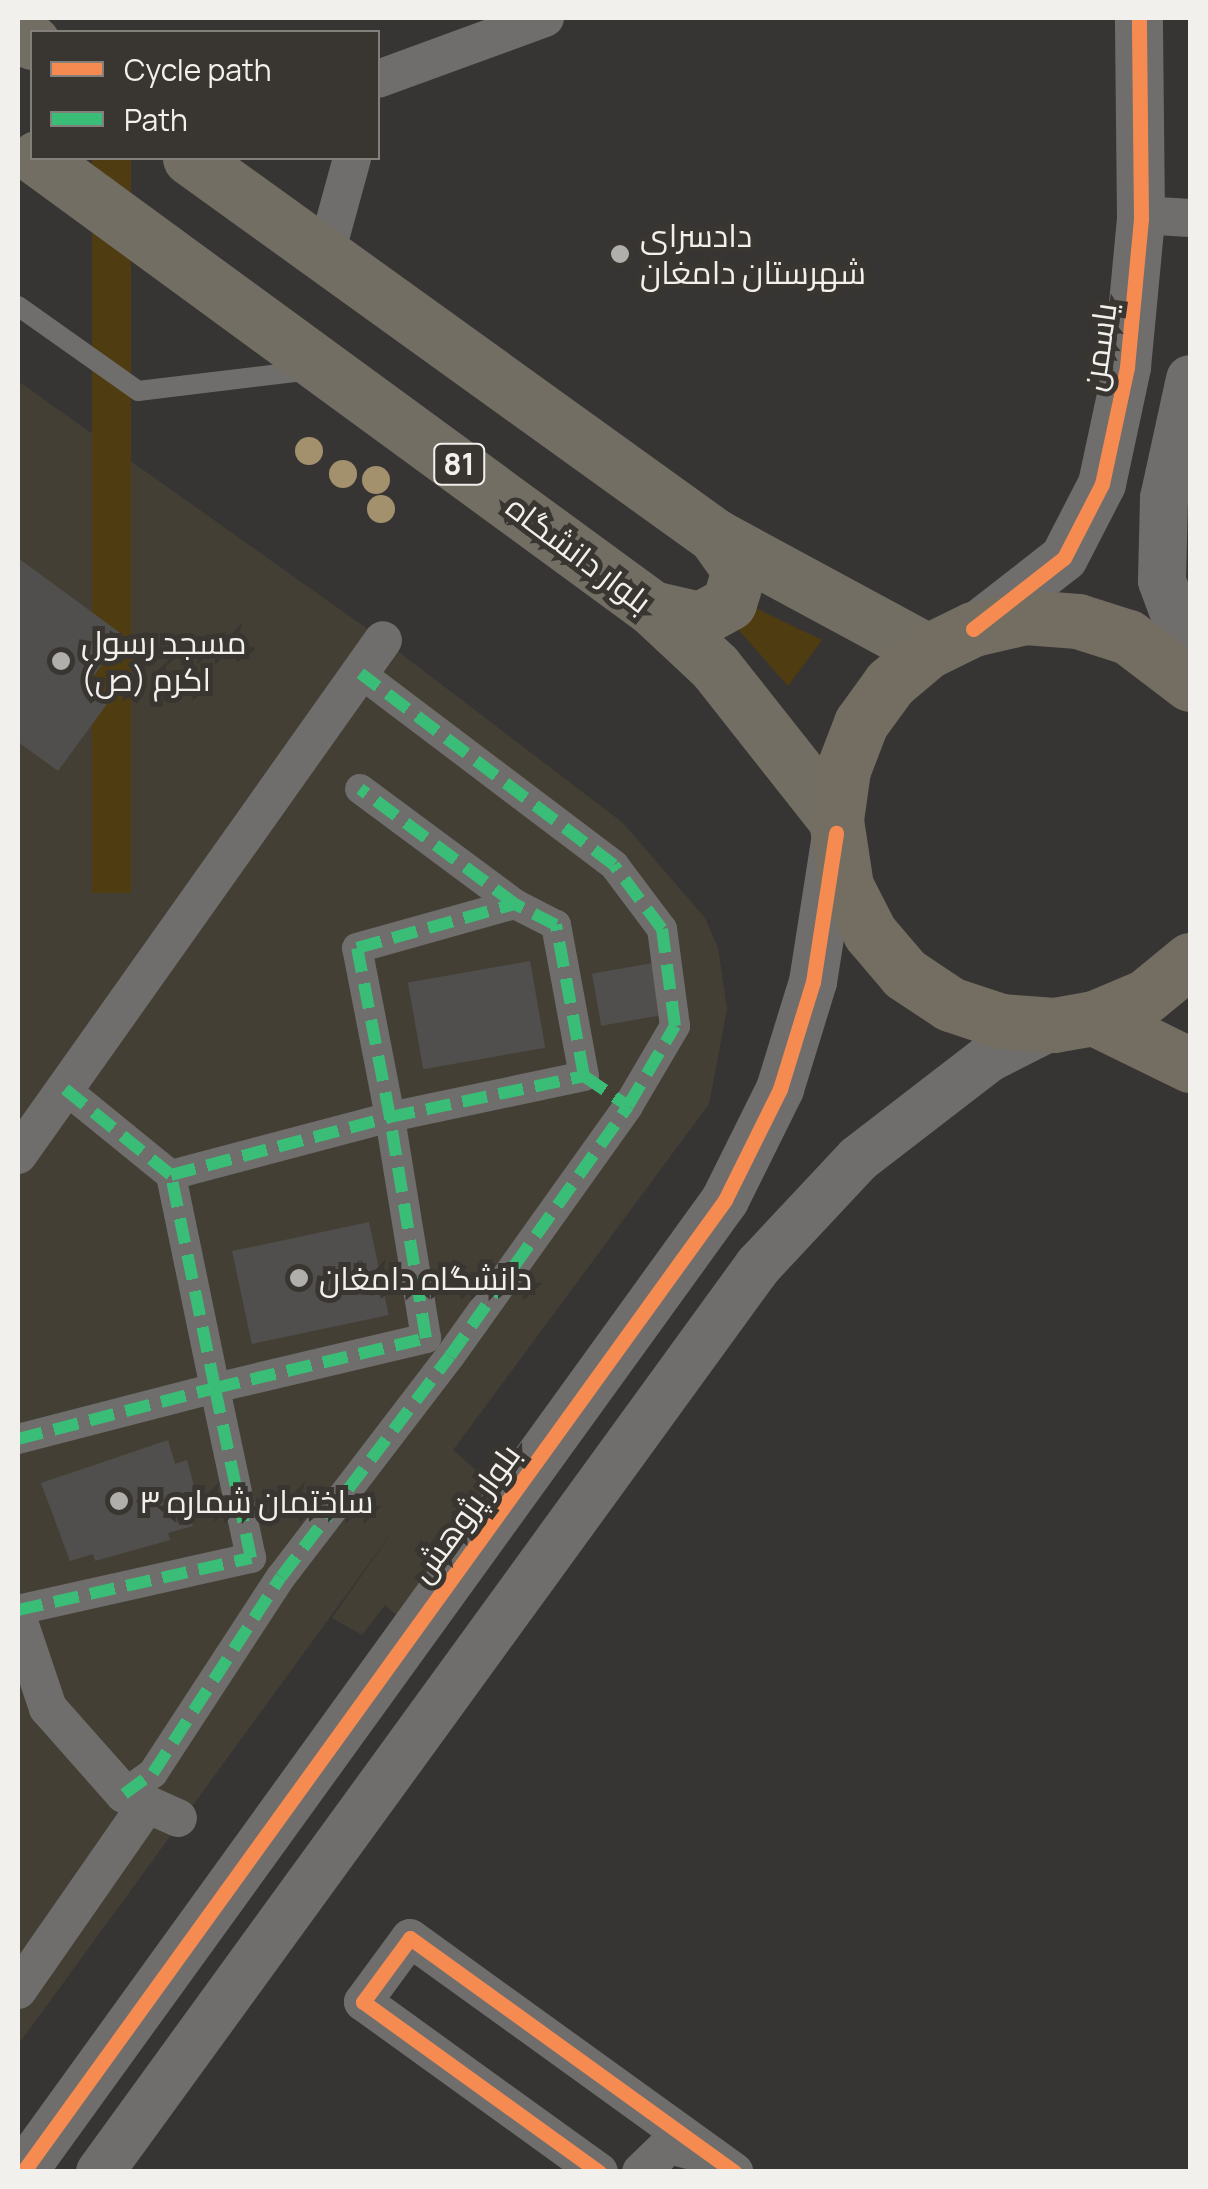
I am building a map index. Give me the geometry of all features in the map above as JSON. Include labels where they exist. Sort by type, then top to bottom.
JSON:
[{"type":"highway","name":"81","points":[[1190,684],[1128,637],[1078,621],[1025,618],[950,640],[890,683],[860,724],[842,770],[836,826],[846,886],[862,918],[905,974],[950,1004],[1001,1021],[1074,1022],[1190,1066]]},
{"type":"highway","name":"81","points":[[1074,1022],[1146,996],[1190,960]]},
{"type":"main road","name":"بلوار دانشگاه","points":[[41,160],[330,368],[652,608],[716,667],[836,826]]},
{"type":"main road","points":[[197,160],[324,257],[715,536],[950,640]]},
{"type":"main road","points":[[652,608],[700,619],[729,603],[738,570],[715,536]]},
{"type":"street","name":"یاسمن","points":[[950,640],[1064,558],[1102,484],[1127,368],[1141,215],[1140,18]]},
{"type":"street","points":[[380,78],[539,19]]},
{"type":"street","points":[[324,257],[351,160]]},
{"type":"street","points":[[1141,215],[1190,218]]},
{"type":"street","points":[[1190,379],[1164,498],[1162,581],[1190,657]]},
{"type":"street","points":[[18,1155],[383,640]]},
{"type":"street","points":[[18,1990],[149,1806],[153,1773],[281,1577],[438,1347],[628,1106],[675,1026],[662,929],[614,865],[552,812],[360,673]]},
{"type":"street","points":[[360,789],[515,904],[556,926],[584,1076],[628,1106]]},
{"type":"street","name":"بلوار پژوهش","points":[[23,2172],[725,1200],[780,1089],[802,1018],[836,826]]},
{"type":"street","points":[[438,1347],[357,948],[515,904]]},
{"type":"street","points":[[100,2172],[758,1266],[871,1149],[990,1058],[1074,1022]]},
{"type":"street","points":[[171,1175],[390,1117],[584,1076]]},
{"type":"street","points":[[65,1089],[171,1175],[250,1558]]},
{"type":"street","points":[[18,1439],[215,1388],[438,1347]]},
{"type":"street","points":[[18,1610],[250,1558],[281,1577]]},
{"type":"street","points":[[18,1619],[48,1708],[149,1806]]},
{"type":"street","points":[[599,2172],[363,2002],[410,1938],[727,2167]]},
{"type":"street","points":[[641,2172],[669,2145],[691,2147],[727,2167]]},
{"type":"lane","points":[[18,306],[138,391],[330,368]]},
{"type":"shaded area","points":[[92,160],[131,160],[131,893],[92,893]]},
{"type":"shaded area","name":"دانشگاه دامغان","points":[[18,381],[383,640],[623,823],[705,918],[718,948],[727,1009],[709,1104],[453,1450],[495,1487],[402,1620],[385,1605],[362,1635],[332,1618],[395,1528],[18,2045]]},
{"type":"shaded area","points":[[743,602],[822,640],[788,686],[729,619]]},
{"type":"building","name":"مسجد رسول اکرم (ص)","points":[[18,558],[123,635],[85,688],[107,704],[58,771],[18,742]]},
{"type":"building","points":[[530,961],[545,1048],[423,1069],[408,983]]},
{"type":"building","points":[[658,962],[667,1014],[601,1026],[592,974]]},
{"type":"building","points":[[369,1222],[389,1315],[252,1344],[232,1251]]},
{"type":"building","name":"ساختمان شماره ۳","points":[[168,1440],[175,1464],[187,1460],[198,1500],[186,1503],[193,1526],[168,1533],[170,1540],[95,1561],[93,1554],[70,1561],[41,1483]]},
{"type":"marked path","points":[[124,1794],[153,1773],[281,1577],[450,1356],[628,1106],[675,1026],[662,929],[614,865],[360,673]]},
{"type":"marked path","points":[[18,1610],[251,1558],[215,1388],[426,1338],[390,1117],[584,1076],[556,925],[515,904],[360,789]]},
{"type":"marked path","points":[[65,1089],[171,1175],[390,1117],[357,948],[515,904]]},
{"type":"marked path","points":[[584,1076],[628,1106]]},
{"type":"marked path","points":[[18,1439],[215,1388],[171,1175]]},
{"type":"cycle path","points":[[973,629],[1064,558],[1102,484],[1127,367],[1141,218],[1139,18]]},
{"type":"cycle path","points":[[23,2172],[725,1200],[780,1089],[813,982],[836,833]]},
{"type":"cycle path","points":[[599,2172],[363,2002],[410,1938],[734,2172]]},
{"type":"place","name":"دادسرای شهرستان دامغان","points":[[620,254]]},
{"type":"place","name":"مسجد رسول اکرم (ص)","points":[[61,661]]},
{"type":"place","name":"دانشگاه دامغان","points":[[299,1278]]},
{"type":"place","name":"ساختمان شماره ۳","points":[[119,1501]]}]
